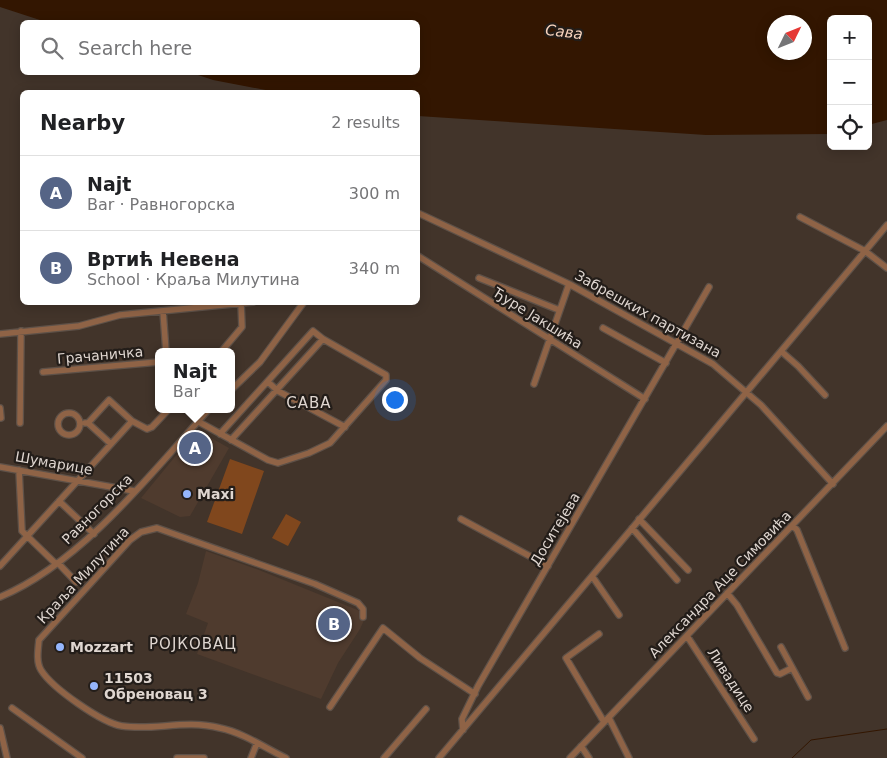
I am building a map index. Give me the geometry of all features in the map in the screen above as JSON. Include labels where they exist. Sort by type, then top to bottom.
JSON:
[{"type":"street","name":"Забрешких партизана","points":[[420,214],[569,284],[713,364],[747,392],[833,484]]},
{"type":"street","points":[[800,217],[865,251],[887,268]]},
{"type":"street","points":[[439,758],[887,225]]},
{"type":"street","name":"Ђуре Јакшића","points":[[420,257],[645,400]]},
{"type":"street","points":[[479,278],[559,310]]},
{"type":"street","points":[[534,384],[569,284]]},
{"type":"street","name":"Доситејева","points":[[463,730],[462,719],[475,694],[710,287]]},
{"type":"street","points":[[0,334],[79,326],[120,315],[230,305]]},
{"type":"street","points":[[224,348],[242,327],[241,305]]},
{"type":"street","points":[[235,386],[260,362],[302,305]]},
{"type":"street","points":[[163,311],[166,348]]},
{"type":"street","points":[[603,328],[666,363]]},
{"type":"street","points":[[20,424],[21,331]]},
{"type":"street","points":[[199,422],[220,434],[231,440],[278,463],[326,446],[345,428],[386,380],[386,374],[322,339],[314,331],[220,434]]},
{"type":"street","points":[[231,440],[278,391],[322,339]]},
{"type":"street","points":[[782,352],[825,395]]},
{"type":"street","name":"Грачаничка","points":[[43,372],[155,362]]},
{"type":"street","points":[[268,382],[278,391],[345,428]]},
{"type":"street","points":[[80,424],[88,423],[109,400],[132,421],[148,429],[165,413]]},
{"type":"street","points":[[0,408],[2,418]]},
{"type":"street","points":[[68,413],[78,417],[80,424],[76,433],[70,436],[60,431],[58,425],[60,418],[68,413]]},
{"type":"street","name":"Равногорска","points":[[0,597],[57,563],[94,534],[206,413]]},
{"type":"street","points":[[0,566],[132,421]]},
{"type":"street","points":[[88,423],[111,444]]},
{"type":"street","name":"Александра Аце Симовића","points":[[570,758],[887,426]]},
{"type":"street","name":"Шумарице","points":[[0,467],[134,491]]},
{"type":"street","points":[[19,470],[20,522],[26,537],[76,582]]},
{"type":"street","points":[[59,501],[94,534]]},
{"type":"street","points":[[461,519],[548,566]]},
{"type":"street","points":[[640,519],[688,570]]},
{"type":"street","points":[[793,526],[797,530],[846,648]]},
{"type":"street","name":"Краља Милутина","points":[[286,758],[222,728],[198,724],[130,726],[108,721],[85,707],[47,677],[38,663],[40,640],[130,540],[141,532],[157,528],[264,564],[358,603],[363,609],[363,617]]},
{"type":"street","points":[[632,528],[677,580]]},
{"type":"street","points":[[592,576],[619,615]]},
{"type":"street","points":[[727,593],[737,605],[777,673],[780,674],[792,668]]},
{"type":"street","points":[[330,706],[383,628],[420,658],[475,694]]},
{"type":"street","points":[[599,634],[566,658],[604,722]]},
{"type":"street","name":"Ливадице","points":[[687,636],[754,739]]},
{"type":"street","points":[[781,647],[808,697]]},
{"type":"street","points":[[12,708],[82,758]]},
{"type":"street","points":[[384,758],[426,709]]},
{"type":"street","points":[[609,718],[629,758]]},
{"type":"street","points":[[0,728],[7,758]]},
{"type":"street","points":[[251,758],[257,744]]},
{"type":"street","points":[[581,746],[589,758]]},
{"type":"street","points":[[177,758],[204,758]]},
{"type":"shaded area","points":[[197,430],[229,448],[190,516],[180,517],[141,498]]},
{"type":"shaded area","points":[[230,459],[264,471],[242,534],[207,522]]},
{"type":"shaded area","points":[[286,514],[301,522],[288,546],[272,538]]},
{"type":"shaded area","points":[[206,551],[259,570],[360,611],[365,618],[338,663],[321,699],[197,654],[208,623],[186,614],[198,583]]},
{"type":"water","name":"Сава","points":[[0,0],[887,0],[887,120],[872,124],[872,15],[827,15],[827,134],[706,135],[420,116],[420,90],[266,90],[213,80],[198,75],[420,75],[420,20],[40,20],[0,7]]},
{"type":"waterway","points":[[792,758],[811,740],[887,729]]},
{"type":"place","name":"Najt","points":[[195,448]]},
{"type":"place","name":"Maxi","points":[[187,494]]},
{"type":"place","name":"Вртић Невена","points":[[334,624]]},
{"type":"place","name":"Mozzart","points":[[60,647]]},
{"type":"place","name":"11503 Обреновац 3","points":[[94,686]]},
{"type":"district","name":"САВА","points":[[309,403]]},
{"type":"district","name":"РОЈКОВАЦ","points":[[193,644]]}]
